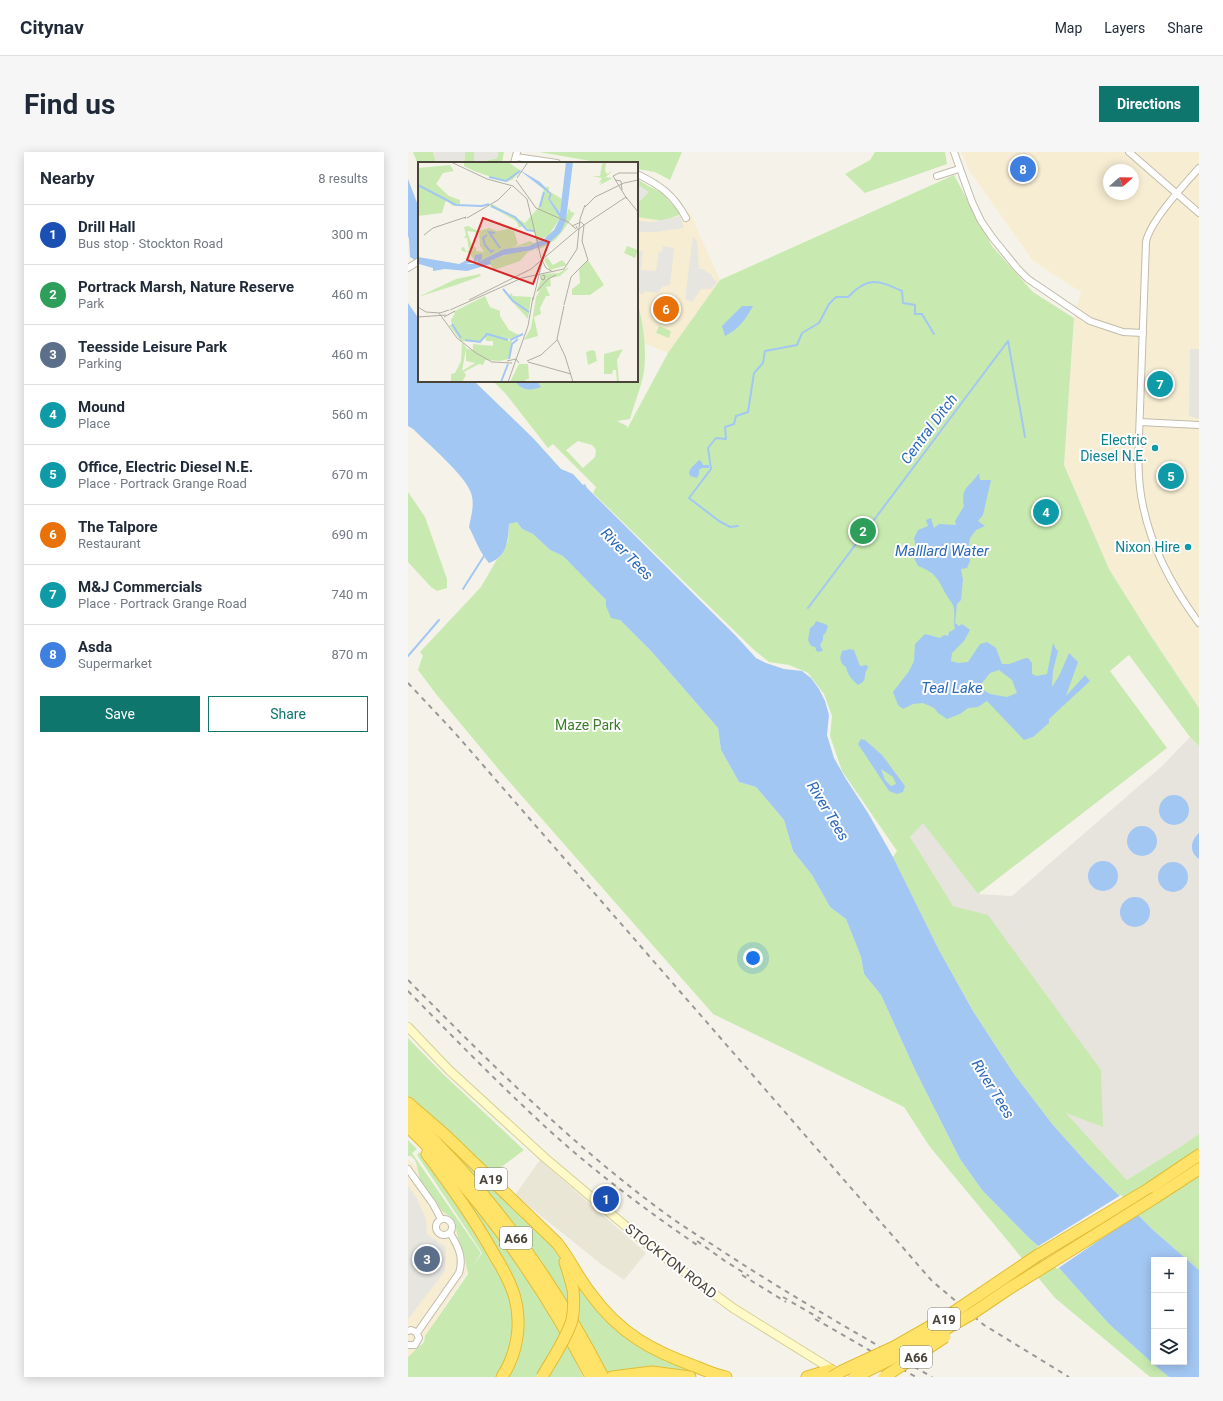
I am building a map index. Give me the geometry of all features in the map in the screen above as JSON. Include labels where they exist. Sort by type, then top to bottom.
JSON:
[{"type":"highway","name":"A19","points":[[408,1104],[445,1135],[562,1249],[598,1303],[625,1331],[636,1339],[670,1358],[726,1377]]},
{"type":"highway","name":"A66","points":[[408,1114],[452,1159],[526,1251],[565,1309],[603,1377]]},
{"type":"highway","name":"A66","points":[[408,1127],[444,1163],[511,1246],[556,1313],[591,1377]]},
{"type":"highway","name":"A66","points":[[408,1132],[439,1170],[472,1217],[490,1246],[512,1288],[517,1309],[517,1332],[513,1355],[502,1377]]},
{"type":"highway","name":"A19","points":[[832,1377],[843,1374],[945,1318],[1038,1255],[1147,1190],[1199,1155]]},
{"type":"highway","name":"A19","points":[[855,1377],[907,1351],[970,1315],[1199,1169]]},
{"type":"highway","name":"A19","points":[[537,1224],[561,1254],[573,1289],[574,1305],[572,1320],[566,1334],[542,1377]]},
{"type":"highway","name":"A66","points":[[884,1377],[947,1336],[970,1315]]},
{"type":"highway","name":"A19","points":[[807,1377],[830,1370],[843,1374]]},
{"type":"highway","points":[[612,1377],[652,1372],[690,1377]]},
{"type":"main road","name":"STOCKTON ROAD","points":[[408,1027],[449,1070],[544,1157],[648,1245],[733,1308],[843,1374]]},
{"type":"street","points":[[954,152],[972,202],[981,220],[992,237],[1028,279],[1090,320],[1123,332],[1143,333]]},
{"type":"street","points":[[1129,152],[1199,213]]},
{"type":"street","points":[[516,157],[550,162]]},
{"type":"street","points":[[1199,168],[1151,228],[1146,242],[1139,483],[1142,506],[1154,546],[1184,603],[1199,623]]},
{"type":"street","points":[[937,176],[959,169]]},
{"type":"street","points":[[638,175],[662,188],[672,196],[686,218]]},
{"type":"street","points":[[408,268],[418,262]]},
{"type":"street","points":[[1140,422],[1199,425]]},
{"type":"street","points":[[408,1169],[433,1204],[441,1219]]},
{"type":"street","points":[[417,1333],[459,1273],[461,1267],[460,1253],[450,1233],[452,1228],[451,1222],[446,1219],[441,1219]]},
{"type":"street","points":[[441,1219],[437,1223],[436,1230],[442,1235],[450,1233]]},
{"type":"street","points":[[408,1331],[414,1331],[417,1333]]},
{"type":"street","points":[[408,1345],[413,1346],[417,1343],[419,1338],[417,1333]]},
{"type":"shaded area","points":[[433,152],[465,152],[464,162],[436,162]]},
{"type":"shaded area","points":[[474,152],[498,152],[497,158],[474,162]]},
{"type":"shaded area","points":[[961,152],[1199,152],[1199,708],[1149,633],[1109,569],[1064,465],[1074,318],[1081,292],[1033,261],[969,170]]},
{"type":"shaded area","points":[[638,185],[649,192],[641,200],[638,201]]},
{"type":"shaded area","points":[[689,211],[720,280],[668,353],[644,343],[641,314],[638,304],[638,217],[664,221]]},
{"type":"shaded area","points":[[680,216],[684,228],[655,232],[638,232],[638,221],[652,222]]},
{"type":"shaded area","points":[[693,236],[697,242],[699,269],[702,269],[712,275],[717,282],[711,289],[701,289],[692,302],[685,299]]},
{"type":"shaded area","points":[[663,246],[674,248],[670,285],[662,287],[658,293],[645,291],[643,295],[638,292],[638,250],[643,251],[641,270],[656,271],[659,251],[662,252]]},
{"type":"shaded area","points":[[1190,349],[1199,349],[1199,419],[1189,416]]},
{"type":"shaded area","points":[[1190,737],[1199,746],[1199,1134],[1128,1181],[1065,1112],[910,837],[923,822],[978,894],[1012,896],[1162,766]]},
{"type":"shaded area","points":[[408,1159],[416,1166],[446,1206],[473,1248],[471,1266],[408,1362]]},
{"type":"shaded area","points":[[540,1160],[646,1253],[624,1280],[601,1264],[515,1195]]},
{"type":"shaded area","points":[[408,1186],[416,1197],[426,1219],[427,1234],[446,1247],[445,1271],[408,1319]]},
{"type":"green space","points":[[413,152],[433,152],[436,162],[418,162],[418,164]]},
{"type":"green space","points":[[465,152],[474,152],[474,162],[464,162]]},
{"type":"green space","points":[[498,152],[504,152],[502,162],[479,162],[497,158]]},
{"type":"green space","points":[[539,152],[682,152],[670,180],[655,172],[638,169],[638,162],[596,162]]},
{"type":"green space","points":[[875,152],[945,152],[947,164],[865,193],[845,174],[870,160]]},
{"type":"green space","points":[[954,175],[992,246],[1033,292],[1074,318],[1064,465],[1109,569],[1149,633],[1199,708],[1199,746],[1190,737],[1129,655],[1110,671],[1167,748],[978,894],[923,823],[910,837],[953,906],[988,915],[1101,1070],[1103,1127],[1066,1113],[1127,1180],[1199,1134],[1199,1270],[1187,1260],[1187,1257],[1184,1257],[1152,1229],[1087,1163],[1053,1125],[1014,1074],[973,1011],[939,950],[893,857],[897,851],[842,771],[830,736],[832,716],[824,694],[808,673],[789,665],[769,662],[754,650],[593,493],[596,487],[553,444],[548,448],[505,393],[494,382],[638,382],[638,304],[644,335],[645,362],[642,382],[630,419],[617,421],[627,426],[627,429],[668,353],[720,280]],"holes":[[[578,441],[592,445],[596,450],[595,457],[583,468],[566,450]]]},
{"type":"green space","points":[[638,180],[661,192],[681,214],[664,221],[638,217],[638,201],[641,200],[638,188]]},
{"type":"green space","points":[[659,326],[671,331],[669,338],[656,333]]},
{"type":"green space","points":[[408,492],[425,517],[447,579],[447,588],[437,591],[431,587],[408,562]]},
{"type":"green space","name":"Maze Park","points":[[517,522],[522,529],[533,534],[550,550],[563,556],[606,600],[606,606],[652,652],[718,728],[721,750],[739,782],[756,787],[784,820],[793,851],[812,875],[830,907],[846,919],[861,957],[864,974],[881,995],[916,1072],[960,1159],[982,1190],[1028,1237],[1044,1251],[1109,1324],[1151,1361],[1151,1365],[1155,1365],[1169,1377],[1150,1377],[1055,1298],[930,1147],[904,1107],[713,1014],[500,771],[436,694],[418,670],[423,656],[420,652],[481,587],[496,561],[502,554],[508,541],[509,524]]},
{"type":"green space","points":[[408,1038],[443,1074],[524,1150],[500,1168],[496,1177],[408,1098]]},
{"type":"green space","points":[[442,1139],[551,1245],[561,1259],[568,1279],[570,1309],[440,1142]]},
{"type":"green space","points":[[408,1140],[417,1149],[412,1153],[481,1253],[473,1266],[482,1253],[417,1155],[420,1152],[481,1238],[505,1287],[512,1311],[513,1334],[509,1351],[497,1377],[408,1377],[408,1357],[424,1342],[425,1336],[468,1274],[455,1222],[442,1211],[420,1180],[415,1160],[411,1156],[408,1156]]},
{"type":"green space","points":[[451,1178],[514,1256],[562,1334],[538,1377],[506,1377],[520,1314]]},
{"type":"green space","points":[[574,1271],[604,1314],[703,1374],[607,1373],[575,1316]]},
{"type":"green space","points":[[566,1342],[583,1377],[546,1377]]},
{"type":"water","points":[[408,179],[418,205],[418,264],[415,260],[410,257],[408,236]]},
{"type":"water","name":"River Tees","points":[[408,303],[418,318],[418,382],[475,382],[533,438],[561,469],[573,474],[583,485],[585,484],[587,488],[736,636],[756,658],[784,669],[802,671],[811,678],[819,689],[825,701],[829,715],[827,735],[834,758],[893,857],[939,950],[973,1011],[1014,1074],[1053,1125],[1087,1163],[1152,1229],[1184,1257],[1151,1257],[1151,1362],[1109,1324],[1044,1251],[1028,1237],[982,1190],[960,1159],[916,1072],[881,995],[864,974],[861,957],[846,919],[830,907],[812,875],[793,851],[784,820],[756,787],[739,782],[721,750],[718,728],[652,652],[620,620],[611,618],[606,606],[606,600],[563,556],[550,550],[533,534],[522,529],[517,522],[509,524],[507,542],[503,553],[500,557],[489,563],[480,550],[469,527],[473,501],[471,493],[462,478],[408,426]]},
{"type":"water","points":[[742,306],[753,306],[742,323],[735,330],[725,336],[722,326]]},
{"type":"water","points":[[516,382],[538,382],[541,387],[527,389]]},
{"type":"water","points":[[699,460],[703,465],[709,465],[709,468],[702,468],[699,470],[697,478],[690,476],[689,472],[691,468]]},
{"type":"water","name":"Teal Lake","points":[[979,473],[980,480],[991,480],[983,515],[978,521],[985,526],[976,530],[970,538],[968,551],[970,561],[967,568],[961,569],[963,580],[961,600],[957,604],[955,623],[959,626],[962,624],[970,630],[964,641],[952,653],[951,661],[958,663],[968,662],[980,644],[987,642],[996,648],[1002,664],[1010,664],[1028,658],[1032,663],[1032,674],[1037,676],[1047,674],[1053,643],[1058,651],[1053,671],[1052,687],[1059,676],[1069,653],[1078,662],[1066,696],[1085,675],[1090,681],[1049,719],[1049,723],[1033,737],[1024,740],[987,701],[978,707],[968,708],[960,714],[947,719],[938,713],[934,708],[923,703],[913,704],[903,709],[898,705],[893,692],[909,671],[914,661],[915,644],[925,634],[940,638],[944,635],[948,636],[949,632],[955,629],[953,604],[933,574],[918,566],[914,558],[917,551],[914,538],[918,530],[928,526],[926,520],[931,518],[934,528],[939,524],[956,525],[955,521],[964,506],[963,495]],"holes":[[[999,670],[1012,680],[1017,693],[1007,697],[990,694],[979,687],[990,673]]]},
{"type":"water","points":[[816,621],[828,626],[820,645],[823,651],[817,652],[815,647],[811,646],[808,640],[810,628]]},
{"type":"water","points":[[850,649],[854,650],[860,666],[867,665],[868,668],[863,681],[858,685],[850,677],[840,658],[842,651]]},
{"type":"water","points":[[861,739],[865,740],[882,755],[905,786],[903,792],[897,794],[889,791],[858,744]],"holes":[[[881,769],[893,777],[896,784],[891,786],[885,780]]]},
{"type":"water","points":[[1174,795],[1185,799],[1189,810],[1185,821],[1174,825],[1163,821],[1159,810],[1163,799]]},
{"type":"water","points":[[1142,826],[1153,830],[1157,841],[1153,852],[1142,856],[1131,852],[1127,841],[1131,830]]},
{"type":"water","points":[[1199,833],[1199,859],[1192,850],[1192,843]]},
{"type":"water","points":[[1103,861],[1114,865],[1118,876],[1114,887],[1103,891],[1092,887],[1088,876],[1092,865]]},
{"type":"water","points":[[1173,862],[1184,866],[1188,877],[1184,888],[1173,892],[1162,888],[1158,877],[1162,866]]},
{"type":"water","points":[[1135,897],[1146,901],[1150,912],[1146,923],[1135,927],[1124,923],[1120,912],[1124,901]]},
{"type":"water","points":[[1187,1260],[1199,1270],[1199,1377],[1169,1377],[1155,1365],[1187,1365]]},
{"type":"pier","points":[[1121,1195],[1139,1213],[1057,1269],[1037,1247]]},
{"type":"waterway","points":[[738,526],[730,527],[719,521],[689,498],[711,469],[708,448],[716,438],[726,439],[725,427],[734,424],[736,416],[748,412],[754,373],[763,363],[765,351],[797,345],[802,333],[819,323],[829,304],[836,297],[848,297],[855,290],[868,283],[874,282],[886,284],[902,291],[903,303],[915,305],[915,314],[922,314],[934,334]]},
{"type":"waterway","name":"Central Ditch","points":[[808,608],[1008,341],[1025,437]]},
{"type":"waterway","points":[[463,589],[484,556]]},
{"type":"waterway","points":[[408,656],[439,620]]},
{"type":"railway","points":[[408,683],[455,733],[932,1281],[984,1325],[1069,1377]]},
{"type":"railway","points":[[408,980],[532,1102],[631,1188],[689,1230],[767,1279],[932,1377]]},
{"type":"railway","points":[[408,991],[488,1072],[576,1154],[658,1218],[700,1247]]},
{"type":"railway","points":[[697,1241],[749,1276]]},
{"type":"railway","points":[[742,1275],[786,1302]]},
{"type":"railway","points":[[783,1297],[821,1319]]},
{"type":"railway","points":[[815,1319],[916,1377]]},
{"type":"place","name":"Asda","points":[[1023,169]]},
{"type":"place","name":"The Talpore","points":[[666,309]]},
{"type":"place","name":"M&J Commercials","points":[[1160,384]]},
{"type":"place","name":"Electric Diesel N.E.","points":[[1155,448]]},
{"type":"place","name":"Office, Electric Diesel N.E.","points":[[1171,476]]},
{"type":"place","name":"Mound","points":[[1046,512]]},
{"type":"place","name":"Portrack Marsh, Nature Reserve","points":[[863,531]]},
{"type":"place","name":"Nixon Hire","points":[[1188,547]]},
{"type":"place","name":"Drill Hall","points":[[606,1199]]},
{"type":"place","name":"Teesside Leisure Park","points":[[427,1259]]},
{"type":"water label","name":"Malllard Water","points":[[942,551]]}]
